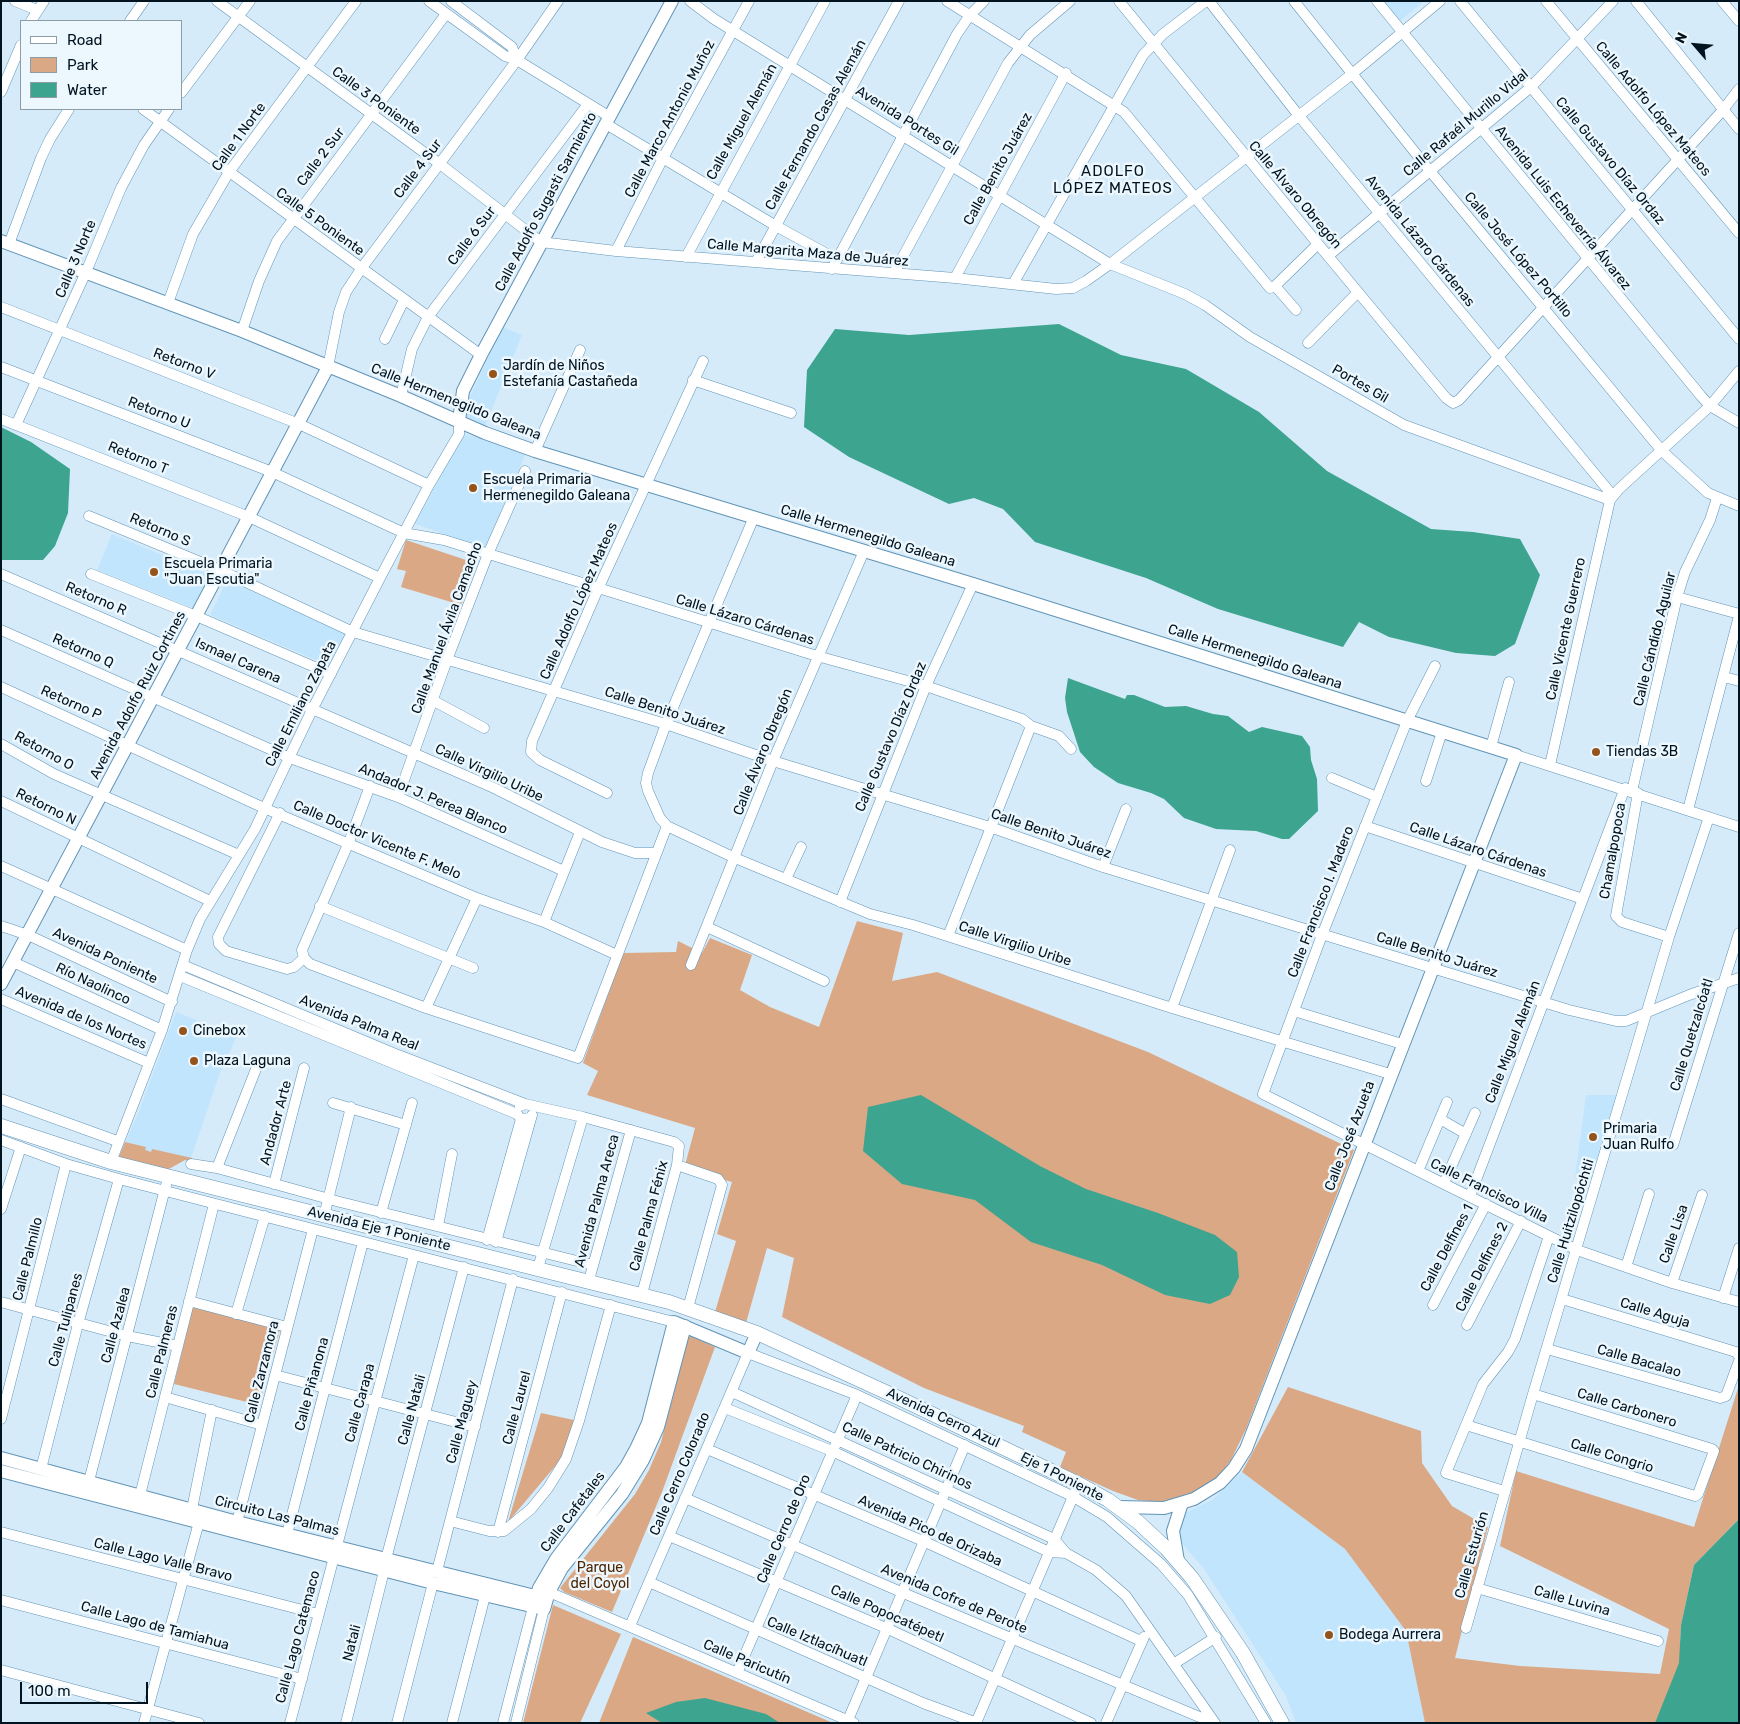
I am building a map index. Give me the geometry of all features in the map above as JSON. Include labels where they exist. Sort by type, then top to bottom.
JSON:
[{"type":"main road","name":"Avenida Eje 1 Poniente","points":[[1,1126],[111,1162],[642,1294],[688,1308],[757,1333]]},
{"type":"main road","name":"Eje 1 Poniente","points":[[757,1333],[1119,1507],[1153,1534],[1178,1561],[1243,1653],[1282,1723]]},
{"type":"street","points":[[15,1],[37,10]]},
{"type":"street","points":[[32,20],[44,1]]},
{"type":"street","points":[[131,20],[144,1]]},
{"type":"street","name":"Calle 3 Poniente","points":[[217,1],[440,164],[541,242]]},
{"type":"street","points":[[182,92],[250,1]]},
{"type":"street","name":"Calle 1 Norte","points":[[168,303],[193,234],[230,172],[356,1]]},
{"type":"street","points":[[429,1],[505,56],[517,60],[588,104],[608,121],[663,158],[776,226],[836,259]]},
{"type":"street","points":[[451,1],[512,47],[517,60]]},
{"type":"street","name":"Calle 4 Sur","points":[[328,366],[339,312],[346,292],[361,269],[517,60],[558,1]]},
{"type":"street","name":"Calle Adolfo Sugasti Sarmiento","points":[[459,421],[464,391],[481,355],[672,1]]},
{"type":"street","name":"Avenida Portes Gil","points":[[690,1],[733,30],[1110,264]]},
{"type":"street","name":"Calle Marco Antonio Muñoz","points":[[616,251],[663,158],[749,1]]},
{"type":"street","name":"Calle Miguel Alemán","points":[[686,257],[719,192],[825,1]]},
{"type":"street","name":"Calle Fernando Casas Alemán","points":[[756,262],[899,1]]},
{"type":"street","points":[[947,1],[1115,104],[1124,112],[1193,198],[1296,310]]},
{"type":"street","points":[[832,269],[957,34],[970,15],[984,1]]},
{"type":"street","points":[[894,273],[1008,63],[1020,45],[1070,1]]},
{"type":"street","name":"Calle Álvaro Obregón","points":[[1119,1],[1246,158],[1446,398],[1453,403],[1459,400],[1497,357]]},
{"type":"street","points":[[1012,284],[1143,55],[1153,43],[1208,1]]},
{"type":"street","name":"Avenida Lázaro Cárdenas","points":[[1208,1],[1299,116],[1611,498]]},
{"type":"street","name":"Calle José López Portillo","points":[[1294,1],[1430,171],[1662,451],[1708,493],[1739,506]]},
{"type":"street","name":"Avenida Luis Echeverría Álvarez","points":[[1376,1],[1586,259],[1710,406],[1739,422]]},
{"type":"street","points":[[1110,264],[1352,74],[1440,1]]},
{"type":"street","name":"Calle Gustavo Díaz Ordaz","points":[[1460,1],[1739,339]]},
{"type":"street","name":"Calle Adolfo López Mateos","points":[[1546,1],[1739,233]]},
{"type":"street","name":"Calle Rafaél Murillo Vidal","points":[[1328,256],[1531,88],[1613,1]]},
{"type":"street","points":[[1636,1],[1739,129]]},
{"type":"street","points":[[1722,1],[1739,21]]},
{"type":"street","name":"Calle 2 Sur","points":[[242,331],[267,261],[293,218],[446,14]]},
{"type":"street","points":[[1,92],[20,47]]},
{"type":"street","name":"Calle Benito Juárez","points":[[955,278],[1066,73]]},
{"type":"street","points":[[1497,357],[1723,110],[1739,89]]},
{"type":"street","name":"Calle 6 Sur","points":[[401,396],[412,349],[428,317],[588,104]]},
{"type":"street","points":[[5,242],[50,139],[69,110]]},
{"type":"street","name":"Calle 5 Poniente","points":[[144,110],[481,355]]},
{"type":"street","name":"Calle 3 Norte","points":[[16,425],[86,272],[121,188],[144,145],[168,110]]},
{"type":"street","name":"Calle Hermenegildo Galeana","points":[[5,242],[242,331],[535,451],[973,584],[1631,790],[1739,826]]},
{"type":"street","name":"Calle Margarita Maza de Juárez","points":[[541,242],[616,251],[955,278],[1056,289],[1073,288],[1110,264]]},
{"type":"street","points":[[1273,287],[1318,244]]},
{"type":"street","name":"Portes Gil","points":[[1110,264],[1191,298],[1222,316],[1250,337],[1404,425],[1611,498]]},
{"type":"street","points":[[1308,343],[1358,292]]},
{"type":"street","points":[[386,339],[404,300]]},
{"type":"street","name":"Retorno V","points":[[1,307],[299,424],[429,485]]},
{"type":"street","points":[[535,451],[580,350]]},
{"type":"street","name":"Calle Adolfo López Mateos","points":[[607,793],[540,760],[531,752],[532,740],[598,589],[703,361]]},
{"type":"street","name":"Avenida Adolfo Ruiz Cortines","points":[[1,984],[328,366]]},
{"type":"street","name":"Retorno U","points":[[1,367],[272,472],[404,533]]},
{"type":"street","points":[[1611,498],[1710,406],[1739,371]]},
{"type":"street","points":[[693,380],[791,413]]},
{"type":"street","name":"Retorno T","points":[[1,419],[249,518],[380,578]]},
{"type":"street","name":"Calle Emiliano Zapata","points":[[111,1162],[117,1141],[162,1030],[187,950],[210,901],[255,829],[312,710],[380,578],[429,485],[459,434],[459,421]]},
{"type":"street","name":"Calle Manuel Ávila Camacho","points":[[398,797],[434,701],[447,660],[488,554],[524,470]]},
{"type":"street","name":"Calle Vicente Guerrero","points":[[1550,765],[1611,498]]},
{"type":"street","name":"Calle Cándido Aguilar","points":[[1631,790],[1677,598],[1686,572],[1710,520],[1717,498]]},
{"type":"street","name":"Retorno S","points":[[90,516],[220,570],[353,632]]},
{"type":"street","points":[[370,786],[349,842],[302,950],[304,958],[310,964],[426,1008],[578,1058],[667,826],[660,818],[646,783],[666,724],[754,517]]},
{"type":"street","name":"Calle Lázaro Cárdenas","points":[[404,533],[444,540],[817,656],[926,686],[1022,719],[1031,726],[1059,736],[1071,749]]},
{"type":"street","name":"Calle Álvaro Obregón","points":[[692,965],[773,761],[864,551]]},
{"type":"street","name":"Retorno R","points":[[1,574],[179,649]]},
{"type":"street","points":[[91,574],[196,616],[331,674]]},
{"type":"street","name":"Calle Gustavo Díaz Ordaz","points":[[840,902],[926,686],[973,584]]},
{"type":"street","points":[[1677,598],[1739,615],[1688,810]]},
{"type":"street","name":"Retorno Q","points":[[1,630],[290,758]]},
{"type":"street","name":"Calle Benito Juárez","points":[[353,632],[666,724],[773,761],[990,827],[1104,867],[1322,935],[1542,1002],[1616,1021],[1636,1018],[1739,978]]},
{"type":"street","name":"Ismael Carena","points":[[179,649],[312,710]]},
{"type":"street","name":"Calle Francisco I. Madero","points":[[1263,1094],[1322,935],[1407,721],[1435,666]]},
{"type":"street","points":[[1724,677],[1739,680]]},
{"type":"street","points":[[1491,747],[1509,682]]},
{"type":"street","name":"Retorno P","points":[[1,687],[129,744]]},
{"type":"street","points":[[434,701],[484,728]]},
{"type":"street","name":"Calle Virgilio Uribe","points":[[312,710],[494,788],[580,832],[635,853],[656,853]]},
{"type":"street","points":[[948,936],[1031,726]]},
{"type":"street","points":[[1426,781],[1442,732]]},
{"type":"street","name":"Retorno O","points":[[1,744],[54,774],[238,856]]},
{"type":"street","name":"Calle Doctor Vicente F. Melo","points":[[129,744],[264,808],[349,842],[477,898],[544,922],[617,955]]},
{"type":"street","name":"Calle José Azueta","points":[[1119,1507],[1164,1508],[1205,1494],[1220,1483],[1234,1468],[1246,1449],[1431,967],[1516,755]]},
{"type":"street","name":"Andador J. Perea Blanco","points":[[290,758],[398,797],[564,871]]},
{"type":"street","points":[[1332,778],[1377,797]]},
{"type":"street","name":"Calle Miguel Alemán","points":[[1470,1196],[1542,1002],[1583,899],[1631,790]]},
{"type":"street","name":"Chamalpopoca","points":[[1631,790],[1616,916],[1622,922],[1669,937]]},
{"type":"street","name":"Retorno N","points":[[1,801],[210,901]]},
{"type":"street","points":[[1104,867],[1126,809]]},
{"type":"street","points":[[280,813],[218,937],[219,944],[226,951],[287,969],[294,967],[304,958]]},
{"type":"street","name":"Calle Huitzilopóchtli","points":[[1504,1490],[1520,1442],[1669,937],[1709,817]]},
{"type":"street","name":"Calle Virgilio Uribe","points":[[667,826],[735,858],[870,914],[948,936],[1172,1008],[1390,1074]]},
{"type":"street","name":"Calle Lázaro Cárdenas","points":[[1365,826],[1583,899]]},
{"type":"street","points":[[544,922],[580,832]]},
{"type":"street","points":[[786,879],[800,847]]},
{"type":"street","points":[[1172,1008],[1230,850]]},
{"type":"street","points":[[1,866],[187,950]]},
{"type":"street","points":[[426,1008],[477,898]]},
{"type":"street","points":[[320,906],[473,968]]},
{"type":"street","name":"Avenida Poniente","points":[[1,926],[28,936],[172,1002]]},
{"type":"street","points":[[707,927],[824,981]]},
{"type":"street","name":"Calle Quetzalcóatl","points":[[1673,1145],[1739,933]]},
{"type":"street","name":"Río Naolinco","points":[[13,962],[162,1030]]},
{"type":"street","name":"Avenida Palma Real","points":[[183,965],[286,1014]]},
{"type":"street","points":[[180,976],[286,1014],[397,1059],[523,1117]]},
{"type":"street","name":"Avenida de los Nortes","points":[[1,999],[149,1063]]},
{"type":"street","points":[[1294,1011],[1402,1044]]},
{"type":"street","name":"Avenida Palma Real","points":[[397,1059],[528,1105],[631,1130],[674,1142],[679,1146]]},
{"type":"street","name":"Andador Arte","points":[[274,1184],[304,1068]]},
{"type":"street","points":[[217,1168],[256,1069]]},
{"type":"street","name":"Calle Francisco Villa","points":[[1263,1094],[1577,1250],[1672,1283],[1739,1302]]},
{"type":"street","points":[[1,1098],[117,1141]]},
{"type":"street","points":[[1418,1171],[1447,1102]]},
{"type":"street","points":[[333,1103],[406,1125]]},
{"type":"street","points":[[381,1212],[412,1103]]},
{"type":"street","points":[[491,1241],[523,1117],[518,1107],[528,1105],[533,1112],[523,1117]]},
{"type":"street","points":[[324,1216],[351,1107]]},
{"type":"street","points":[[1444,1183],[1475,1113]]},
{"type":"street","points":[[538,1268],[583,1117]]},
{"type":"street","points":[[1440,1119],[1466,1134]]},
{"type":"street","name":"Avenida Palma Areca","points":[[589,1280],[631,1130]]},
{"type":"street","name":"Avenida Eje 1 Poniente","points":[[1,1140],[66,1164],[118,1179],[513,1279],[680,1324]]},
{"type":"street","name":"Calle Palma Fénix","points":[[642,1294],[677,1165],[679,1146]]},
{"type":"street","points":[[2,1203],[21,1147]]},
{"type":"street","points":[[438,1226],[452,1154]]},
{"type":"street","name":"Calle Palmillo","points":[[1,1419],[66,1164]]},
{"type":"street","name":"Avenida Eje 1 Poniente","points":[[191,1164],[217,1168],[328,1199],[593,1265]]},
{"type":"street","points":[[677,1165],[718,1179],[722,1185],[688,1308]]},
{"type":"street","name":"Calle Azalea","points":[[90,1481],[168,1176]]},
{"type":"street","name":"Calle Tulipanes","points":[[42,1469],[78,1324],[118,1179]]},
{"type":"street","points":[[1626,1267],[1649,1194]]},
{"type":"street","name":"Calle Lisa","points":[[1672,1283],[1702,1195]]},
{"type":"street","name":"Calle Palmeras","points":[[138,1500],[214,1204]]},
{"type":"street","name":"Calle Delfines 1","points":[[1433,1305],[1486,1204]]},
{"type":"street","points":[[236,1314],[265,1216]]},
{"type":"street","name":"Calle Delfines 2","points":[[1467,1326],[1521,1221]]},
{"type":"street","name":"Calle Zarzamora","points":[[237,1522],[313,1229]]},
{"type":"street","points":[[1504,1490],[1446,1473],[1483,1384],[1516,1339],[1549,1236]]},
{"type":"street","name":"Calle Piñanona","points":[[287,1534],[363,1242]]},
{"type":"street","points":[[516,1262],[519,1248]]},
{"type":"street","points":[[1723,1298],[1739,1248]]},
{"type":"street","name":"Calle Carapa","points":[[335,1552],[414,1255]]},
{"type":"street","name":"Calle Natali","points":[[385,1565],[464,1267]]},
{"type":"street","name":"Calle Maguey","points":[[397,1723],[513,1279]]},
{"type":"street","name":"Calle Laurel","points":[[498,1532],[562,1292]]},
{"type":"street","name":"Calle Aguja","points":[[1562,1299],[1736,1352],[1739,1355]]},
{"type":"street","points":[[189,1301],[287,1327]]},
{"type":"street","points":[[1,1302],[78,1324],[178,1346]]},
{"type":"street","points":[[450,1521],[498,1532],[513,1525],[531,1509],[548,1488],[566,1459],[579,1422],[611,1305]]},
{"type":"street","name":"Avenida Cerro Azul","points":[[680,1324],[856,1395],[965,1445],[1079,1487],[1107,1517],[1161,1564],[1188,1595],[1216,1638],[1266,1723]]},
{"type":"street","name":"Calle Cafetales","points":[[503,1723],[541,1599],[556,1559],[626,1467],[636,1449],[648,1423],[680,1324]]},
{"type":"street","name":"Calle Cerro Colorado","points":[[630,1626],[757,1333]]},
{"type":"street","name":"Calle Bacalao","points":[[1547,1349],[1723,1398],[1739,1360]]},
{"type":"street","points":[[275,1375],[474,1427]]},
{"type":"street","name":"Calle Patricio Chirinos","points":[[732,1392],[1054,1539],[1066,1553],[1114,1583],[1126,1596],[1175,1664],[1214,1723]]},
{"type":"street","name":"Calle Carbonero","points":[[1533,1394],[1714,1450],[1697,1495]]},
{"type":"street","name":"Calle Cerro de Oro","points":[[737,1673],[856,1395]]},
{"type":"street","points":[[165,1397],[262,1425]]},
{"type":"street","name":"Calle Patricio Chirinos","points":[[725,1408],[832,1451],[1049,1552],[1066,1553]]},
{"type":"street","points":[[192,1509],[212,1410]]},
{"type":"street","name":"Calle Congrio","points":[[1466,1425],[1697,1495]]},
{"type":"street","points":[[851,1722],[865,1677],[965,1445]]},
{"type":"street","name":"Avenida Pico de Orizaba","points":[[707,1449],[923,1541],[1142,1641]]},
{"type":"street","name":"Circuito Las Palmas","points":[[1,1458],[90,1481],[199,1522],[335,1552],[435,1577],[541,1599]]},
{"type":"street","points":[[883,1475],[888,1463]]},
{"type":"street","name":"Circuito Las Palmas","points":[[1,1471],[138,1500],[192,1509],[287,1534],[335,1552]]},
{"type":"street","points":[[976,1723],[1054,1539],[1079,1487]]},
{"type":"street","name":"Calle Esturión","points":[[1466,1628],[1504,1490]]},
{"type":"street","name":"Avenida Cofre de Perote","points":[[685,1498],[901,1592],[1214,1723]]},
{"type":"street","points":[[1178,1561],[1173,1531],[1182,1503]]},
{"type":"street","points":[[144,1723],[199,1522]]},
{"type":"street","name":"Calle Lago Valle Bravo","points":[[1,1532],[318,1614]]},
{"type":"street","name":"Calle Popocatépetl","points":[[669,1536],[777,1580],[886,1628],[1091,1723]]},
{"type":"street","name":"Calle Lago Catemaco","points":[[290,1723],[335,1552]]},
{"type":"street","name":"Natali","points":[[346,1723],[385,1565]]},
{"type":"street","name":"Circuito Las Palmas","points":[[435,1577],[485,1596],[541,1599]]},
{"type":"street","name":"Calle Iztlacíhuatl","points":[[649,1582],[923,1703],[976,1723]]},
{"type":"street","name":"Calle Luvina","points":[[1477,1588],[1658,1642]]},
{"type":"street","points":[[452,1723],[485,1596]]},
{"type":"street","name":"Calle Cafetales","points":[[516,1723],[541,1599]]},
{"type":"street","name":"Calle Paricutín","points":[[541,1599],[630,1626],[851,1722]]},
{"type":"street","name":"Calle Lago de Tamiahua","points":[[1,1600],[302,1679]]},
{"type":"street","points":[[1106,1723],[1148,1627]]},
{"type":"street","points":[[1175,1664],[1216,1638]]},
{"type":"street","points":[[1,1670],[200,1723]]},
{"type":"shaded area","points":[[1384,1],[1424,1],[1400,21]]},
{"type":"shaded area","name":"Jardín de Niños Estefanía Castañeda","points":[[502,327],[522,335],[485,426],[462,414]]},
{"type":"shaded area","name":"Escuela Primaria Hermenegildo Galeana","points":[[463,434],[527,451],[485,548],[415,524]]},
{"type":"shaded area","name":"Escuela Primaria \"Juan Escutia\"","points":[[112,534],[210,575],[193,608],[97,570]]},
{"type":"shaded area","points":[[227,580],[346,634],[330,666],[210,615]]},
{"type":"shaded area","name":"Plaza Laguna","points":[[176,1012],[237,1036],[220,1073],[190,1161],[185,1160],[167,1170],[119,1157],[139,1111]]},
{"type":"shaded area","name":"Primaria Juan Rulfo","points":[[1586,1095],[1617,1095],[1592,1178],[1575,1178]]},
{"type":"shaded area","points":[[1242,1472],[1345,1549],[1406,1631],[1425,1723],[1296,1723],[1286,1696],[1204,1569],[1179,1540],[1177,1522],[1183,1514],[1212,1500]]},
{"type":"green space","points":[[406,540],[475,563],[461,605],[401,587],[406,571],[397,569]]},
{"type":"green space","points":[[857,921],[903,933],[892,981],[937,972],[1148,1052],[1354,1150],[1246,1429],[1231,1460],[1216,1480],[1200,1491],[1179,1499],[1159,1502],[1138,1500],[1113,1491],[1060,1467],[1066,1452],[1022,1432],[1024,1426],[924,1388],[782,1317],[794,1258],[767,1248],[746,1323],[715,1312],[736,1241],[717,1234],[732,1182],[684,1169],[695,1128],[587,1095],[598,1071],[583,1063],[623,953],[676,952],[678,941],[702,953],[710,938],[752,955],[740,990],[770,1007],[819,1027]]},
{"type":"green space","points":[[125,1142],[146,1147],[145,1150],[151,1152],[152,1149],[192,1158],[190,1161],[185,1160],[167,1170],[119,1157]]},
{"type":"green space","points":[[193,1306],[280,1329],[259,1405],[174,1384]]},
{"type":"green space","name":"Parque del Coyol","points":[[689,1335],[715,1347],[662,1492],[612,1612],[564,1592],[560,1588],[635,1494],[649,1470],[661,1442]]},
{"type":"green space","points":[[1739,1385],[1739,1519],[1694,1565],[1681,1625],[1680,1646],[1739,1723],[1425,1723],[1406,1631],[1345,1549],[1242,1472],[1288,1387],[1421,1431],[1422,1463],[1452,1506],[1488,1527],[1455,1658],[1520,1666],[1660,1674],[1669,1629],[1500,1546],[1516,1471],[1694,1527]]},
{"type":"green space","points":[[541,1413],[574,1420],[562,1458],[508,1522]]},
{"type":"green space","points":[[553,1605],[621,1634],[580,1723],[523,1723]]},
{"type":"green space","points":[[633,1637],[833,1723],[599,1723]]},
{"type":"water","points":[[1059,324],[1121,355],[1186,369],[1259,412],[1327,471],[1431,529],[1473,532],[1520,539],[1540,575],[1515,644],[1495,656],[1456,653],[1389,637],[1359,622],[1343,647],[1218,609],[1146,578],[1035,542],[1003,509],[974,498],[949,504],[849,457],[804,427],[807,370],[835,329],[909,335]]},
{"type":"water","points":[[1,427],[31,442],[70,469],[68,513],[55,546],[43,560],[1,560]]},
{"type":"water","points":[[1068,678],[1125,699],[1127,695],[1134,695],[1165,707],[1186,706],[1213,714],[1228,716],[1249,732],[1262,727],[1302,736],[1310,747],[1311,760],[1317,779],[1318,811],[1289,839],[1282,839],[1256,831],[1216,829],[1184,818],[1164,799],[1118,783],[1094,767],[1080,752],[1067,712],[1065,698]]},
{"type":"water","points":[[921,1095],[1040,1166],[1086,1189],[1158,1213],[1215,1235],[1237,1252],[1239,1277],[1230,1295],[1210,1304],[1165,1295],[1102,1265],[1031,1242],[975,1200],[902,1184],[863,1151],[868,1107]]},
{"type":"water","points":[[1739,1519],[1739,1723],[1655,1723],[1679,1663],[1681,1625],[1694,1565]]},
{"type":"water","points":[[705,1698],[766,1714],[780,1723],[662,1723],[646,1713],[676,1702]]},
{"type":"place","name":"Jardín de Niños Estefanía Castañeda","points":[[493,374]]},
{"type":"place","name":"Escuela Primaria Hermenegildo Galeana","points":[[473,488]]},
{"type":"place","name":"Escuela Primaria \"Juan Escutia\"","points":[[154,572]]},
{"type":"place","name":"Tiendas 3B","points":[[1596,752]]},
{"type":"place","name":"Cinebox","points":[[183,1031]]},
{"type":"place","name":"Plaza Laguna","points":[[194,1061]]},
{"type":"place","name":"Primaria Juan Rulfo","points":[[1593,1137]]},
{"type":"place","name":"Bodega Aurrera","points":[[1329,1635]]},
{"type":"district","name":"ADOLFO LÓPEZ MATEOS","points":[[1113,180]]}]
